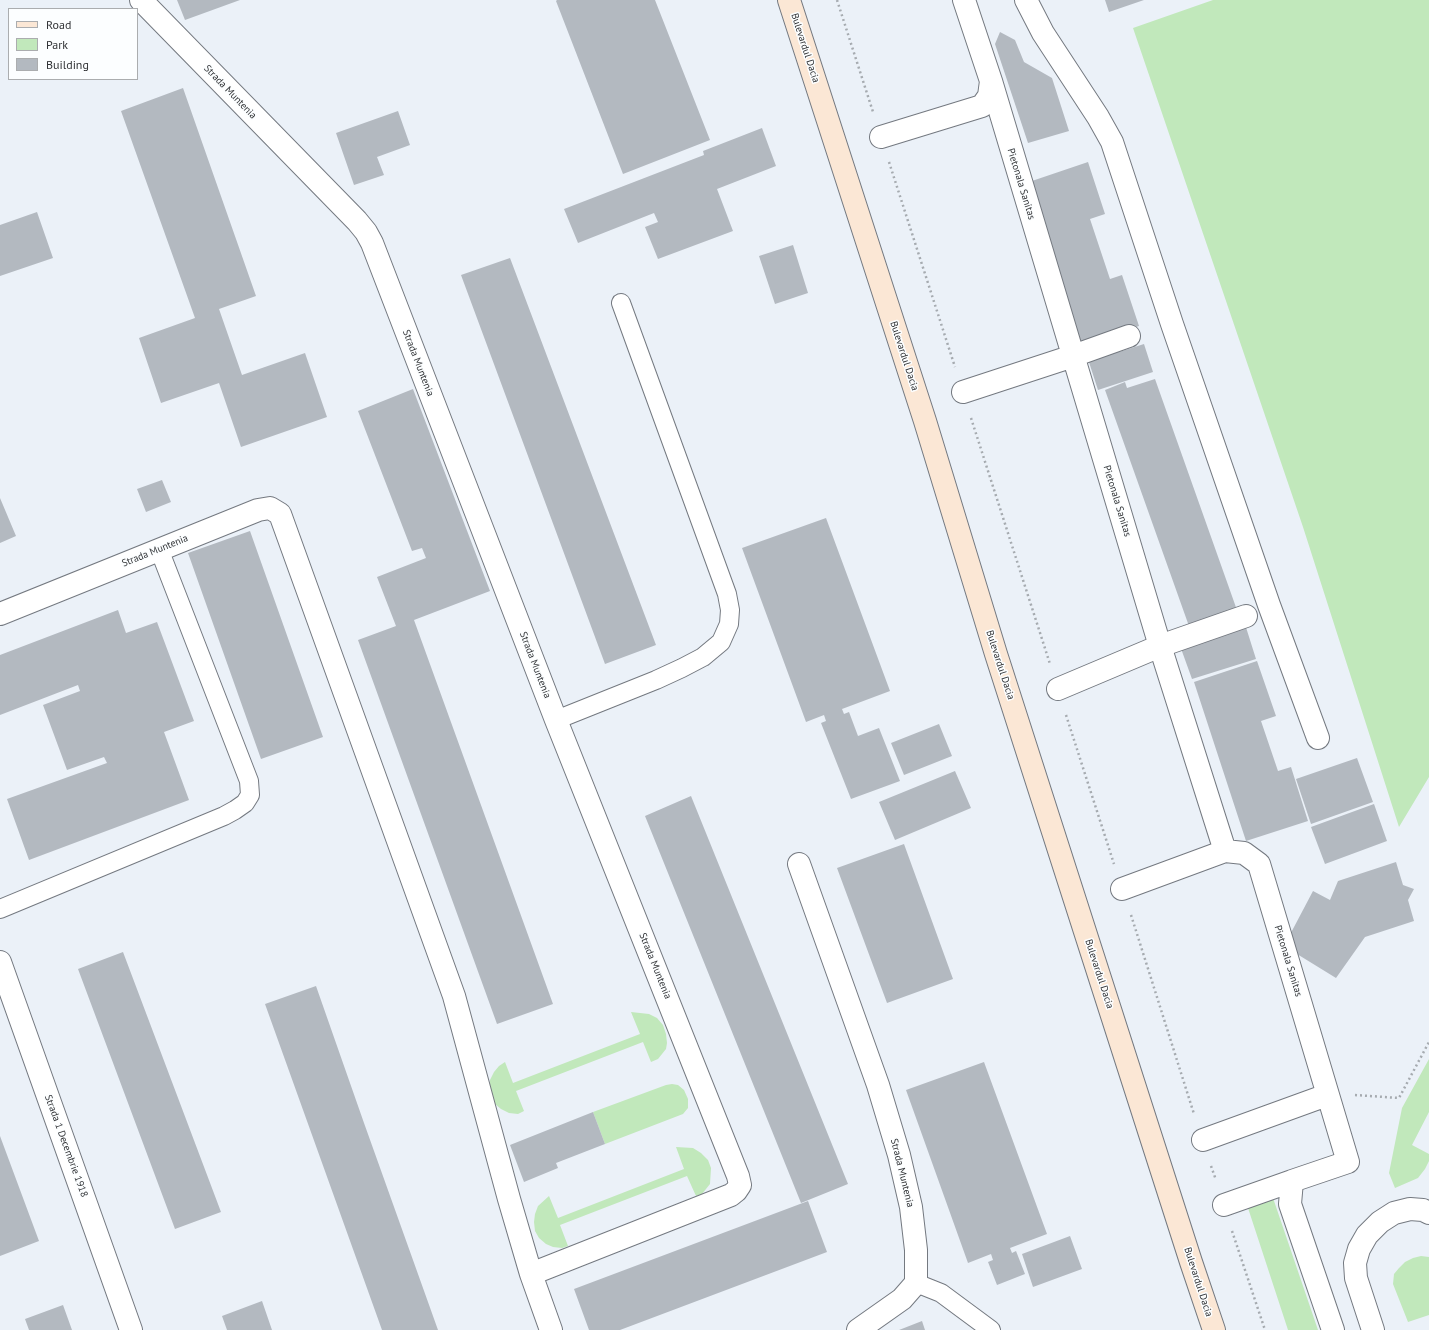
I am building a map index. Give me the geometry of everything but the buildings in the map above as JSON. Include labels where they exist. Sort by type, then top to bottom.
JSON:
[{"type":"main road","name":"Bulevardul Dacia","points":[[789,0],[925,421],[999,662],[1214,1330]]},
{"type":"street","name":"Strada Muntenia","points":[[141,0],[357,221],[366,232],[372,243],[556,720],[738,1176],[740,1185],[731,1195],[531,1274]]},
{"type":"street","name":"Pietonala Sanitas","points":[[964,0],[990,81],[1160,646],[1225,852]]},
{"type":"street","points":[[1026,0],[1043,33],[1098,117],[1112,142],[1172,324],[1266,597],[1318,738]]},
{"type":"street","name":"Pietonala Sanitas","points":[[881,137],[982,106],[989,96],[990,81]]},
{"type":"street","points":[[962,392],[1129,336]]},
{"type":"street","name":"Strada Muntenia","points":[[0,614],[258,510],[270,508],[280,514],[454,996],[531,1274],[551,1330]]},
{"type":"street","points":[[1058,689],[1160,646],[1246,616]]},
{"type":"street","name":"Pietonala Sanitas","points":[[1122,889],[1225,852],[1244,853],[1259,864],[1348,1162],[1224,1205]]},
{"type":"street","name":"Strada Muntenia","points":[[799,864],[878,1085],[899,1155],[911,1207],[916,1250],[916,1283]]},
{"type":"street","name":"Strada 1 Decembrie 1918","points":[[0,962],[131,1330]]},
{"type":"street","points":[[1203,1140],[1328,1095]]},
{"type":"street","points":[[1292,1181],[1290,1204],[1333,1330]]},
{"type":"street","points":[[1373,1330],[1356,1278],[1355,1263],[1359,1249],[1367,1235],[1380,1222],[1394,1213],[1410,1209],[1423,1210],[1429,1213]]},
{"type":"street","points":[[858,1330],[902,1299],[916,1283]]},
{"type":"lane","points":[[556,720],[656,680],[703,657],[721,642],[729,624],[730,610],[727,594],[621,303]]},
{"type":"lane","points":[[0,909],[224,816],[245,803],[250,796],[249,781],[159,549]]},
{"type":"lane","points":[[916,1283],[941,1292],[991,1330]]},
{"type":"path","points":[[1328,1095],[1352,1094],[1399,1098],[1429,1042]]},
{"type":"green space","points":[[1213,0],[1429,0],[1429,777],[1399,827],[1303,527],[1133,28]]},
{"type":"green space","points":[[631,1012],[649,1014],[657,1018],[663,1025],[667,1043],[666,1049],[658,1059],[651,1062],[643,1042],[516,1091],[524,1111],[518,1114],[509,1113],[495,1104],[489,1088],[490,1080],[499,1066],[505,1062],[513,1083],[640,1034]]},
{"type":"green space","points":[[1429,1059],[1429,1112],[1412,1145],[1429,1154],[1429,1161],[1418,1178],[1395,1188],[1389,1173],[1402,1108]]},
{"type":"green space","points":[[672,1084],[678,1085],[684,1090],[688,1099],[688,1108],[683,1114],[605,1144],[593,1112]]},
{"type":"green space","points":[[676,1147],[693,1148],[708,1160],[711,1168],[710,1184],[702,1194],[696,1196],[687,1176],[560,1225],[568,1246],[562,1248],[553,1247],[546,1244],[539,1238],[535,1231],[535,1214],[538,1206],[549,1196],[558,1218],[684,1169]]},
{"type":"green space","points":[[1273,1198],[1318,1330],[1288,1330],[1248,1208]]},
{"type":"green space","points":[[1421,1256],[1429,1257],[1429,1315],[1408,1322],[1393,1284],[1394,1274],[1405,1262]]}]
